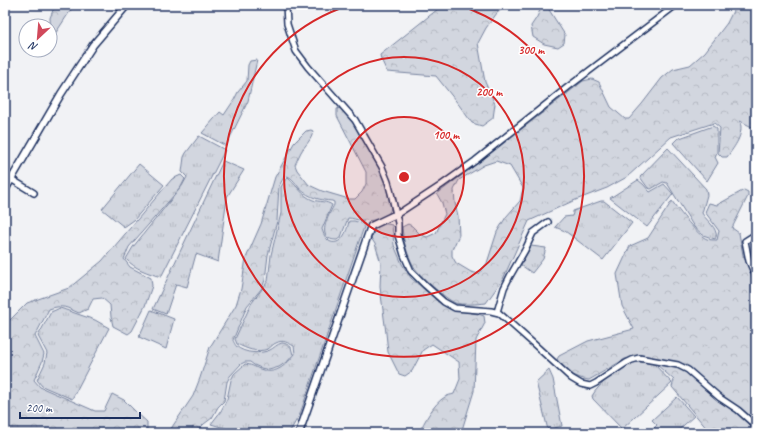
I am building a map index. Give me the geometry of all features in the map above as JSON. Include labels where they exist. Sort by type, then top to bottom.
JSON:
[{"type":"street","points":[[5,190],[61,94],[89,50],[111,22],[127,5]]},
{"type":"street","points":[[286,5],[287,24],[296,51],[308,67],[355,120],[382,167],[388,182],[396,215],[398,235],[404,255],[411,271],[425,285],[444,302],[456,308],[499,313],[571,378],[581,384],[590,386],[626,362],[638,358],[678,365],[688,370],[720,398],[738,410],[756,426]]},
{"type":"street","points":[[299,433],[371,226],[396,215],[475,161],[568,87],[676,5]]},
{"type":"street","points":[[11,179],[34,193]]},
{"type":"street","points":[[497,312],[504,288],[533,233],[548,222]]},
{"type":"street","points":[[756,234],[745,241],[749,261],[756,277]]},
{"type":"green space","points":[[55,5],[74,5],[58,29],[58,18],[50,18]]},
{"type":"green space","points":[[443,5],[507,5],[497,13],[486,28],[478,43],[485,82],[495,104],[493,118],[482,126],[472,123],[436,76],[387,72],[381,59],[380,55]]},
{"type":"green space","points":[[536,5],[546,5],[565,35],[564,43],[558,47],[544,44],[533,37],[531,26],[540,10]]},
{"type":"green space","points":[[736,5],[756,5],[756,129],[740,121],[740,136],[727,157],[722,157],[718,153],[720,128],[714,123],[671,137],[627,177],[607,188],[573,201],[529,221],[503,279],[486,303],[455,303],[445,297],[420,274],[407,252],[402,227],[408,224],[420,234],[427,237],[436,233],[445,214],[442,203],[437,194],[583,81],[592,79],[599,82],[611,107],[625,119],[629,119],[662,78],[673,69],[690,65],[705,52],[727,23]],"holes":[[[496,161],[510,166],[523,188],[520,201],[506,217],[497,232],[487,263],[479,274],[471,272],[456,263],[452,256],[452,250],[459,235],[454,190],[459,180],[484,165]]]},
{"type":"green space","points":[[257,60],[248,101],[226,146],[202,133],[220,112],[224,115],[238,92],[247,81],[248,65],[250,61]]},
{"type":"green space","points":[[340,108],[347,114],[363,136],[378,165],[389,191],[391,207],[389,213],[376,220],[365,221],[348,218],[341,237],[337,240],[328,238],[325,227],[334,202],[311,196],[300,189],[291,178],[287,176],[284,177],[279,186],[277,221],[268,255],[265,280],[262,288],[247,306],[233,340],[236,346],[240,349],[258,353],[270,350],[277,345],[284,343],[291,347],[293,355],[288,361],[279,367],[269,370],[261,368],[250,362],[241,364],[230,376],[227,382],[224,401],[218,407],[212,418],[195,433],[168,433],[193,396],[210,347],[236,305],[241,289],[246,258],[261,224],[275,177],[294,143],[306,131],[313,131],[295,165],[297,170],[309,185],[322,191],[349,199],[355,199],[362,192],[366,184],[366,172],[337,116],[337,109]]},
{"type":"green space","points":[[713,126],[717,129],[717,152],[715,157],[718,163],[707,181],[673,143],[677,139]]},
{"type":"green space","points":[[199,136],[225,150],[161,277],[138,268],[126,259],[133,247],[182,186],[187,177],[182,172],[184,157]]},
{"type":"green space","points":[[668,148],[706,189],[707,195],[702,213],[715,230],[715,239],[703,235],[694,227],[667,183],[663,182],[651,189],[648,188],[640,177]]},
{"type":"green space","points":[[223,161],[244,170],[227,197],[218,262],[196,254],[187,287],[176,284],[166,314],[153,309]]},
{"type":"green space","points":[[139,164],[164,185],[134,220],[124,227],[102,209]]},
{"type":"green space","points":[[181,175],[185,179],[181,187],[129,247],[124,259],[130,267],[151,278],[152,286],[145,306],[132,331],[128,334],[113,326],[110,305],[102,298],[93,299],[88,309],[79,313],[68,308],[61,307],[49,309],[35,336],[44,354],[34,380],[40,387],[95,411],[104,411],[112,394],[124,400],[147,422],[147,433],[5,433],[5,325],[27,303],[69,288],[102,261],[172,179]]},
{"type":"green space","points":[[288,178],[309,198],[332,205],[322,229],[324,235],[329,241],[335,242],[342,239],[349,221],[365,224],[300,414],[289,433],[236,431],[211,424],[221,411],[227,399],[231,380],[234,374],[245,364],[268,371],[277,370],[285,365],[295,354],[294,346],[281,341],[268,349],[256,350],[248,349],[237,344],[235,339],[251,304],[268,281],[271,255],[281,213],[281,187]]},
{"type":"green space","points":[[638,180],[650,192],[664,184],[673,194],[647,227],[610,198]]},
{"type":"green space","points":[[744,190],[748,192],[748,196],[732,228],[739,233],[745,260],[756,271],[756,433],[706,433],[708,430],[672,387],[674,380],[647,356],[625,359],[589,380],[575,376],[562,367],[557,359],[559,356],[588,341],[634,329],[622,306],[617,274],[630,246],[648,238],[672,201],[683,216],[703,237],[711,240],[717,240],[719,231],[705,212],[709,203],[717,205]]},
{"type":"green space","points":[[604,201],[632,223],[603,260],[565,231],[555,227],[564,217],[572,216],[573,211]]},
{"type":"green space","points":[[382,223],[392,225],[394,245],[402,264],[411,278],[440,303],[455,310],[484,316],[485,323],[476,340],[474,391],[461,433],[419,433],[433,408],[446,396],[454,394],[460,379],[459,362],[432,344],[423,350],[412,371],[405,376],[399,374],[388,352],[380,287],[381,263],[375,244],[371,238],[376,228]]},
{"type":"green space","points":[[531,246],[546,248],[543,259],[532,273],[521,265]]},
{"type":"green space","points":[[60,308],[95,320],[109,328],[72,399],[42,386],[37,380],[45,363],[47,353],[38,336],[51,312]]},
{"type":"green space","points":[[151,310],[174,319],[166,349],[139,337]]},
{"type":"green space","points":[[634,362],[654,364],[672,383],[622,429],[593,399],[592,396],[595,391],[610,377]]},
{"type":"green space","points":[[549,370],[553,379],[562,426],[548,430],[536,382]]},
{"type":"green space","points":[[677,397],[694,416],[675,433],[649,433],[657,425],[652,420]]}]
